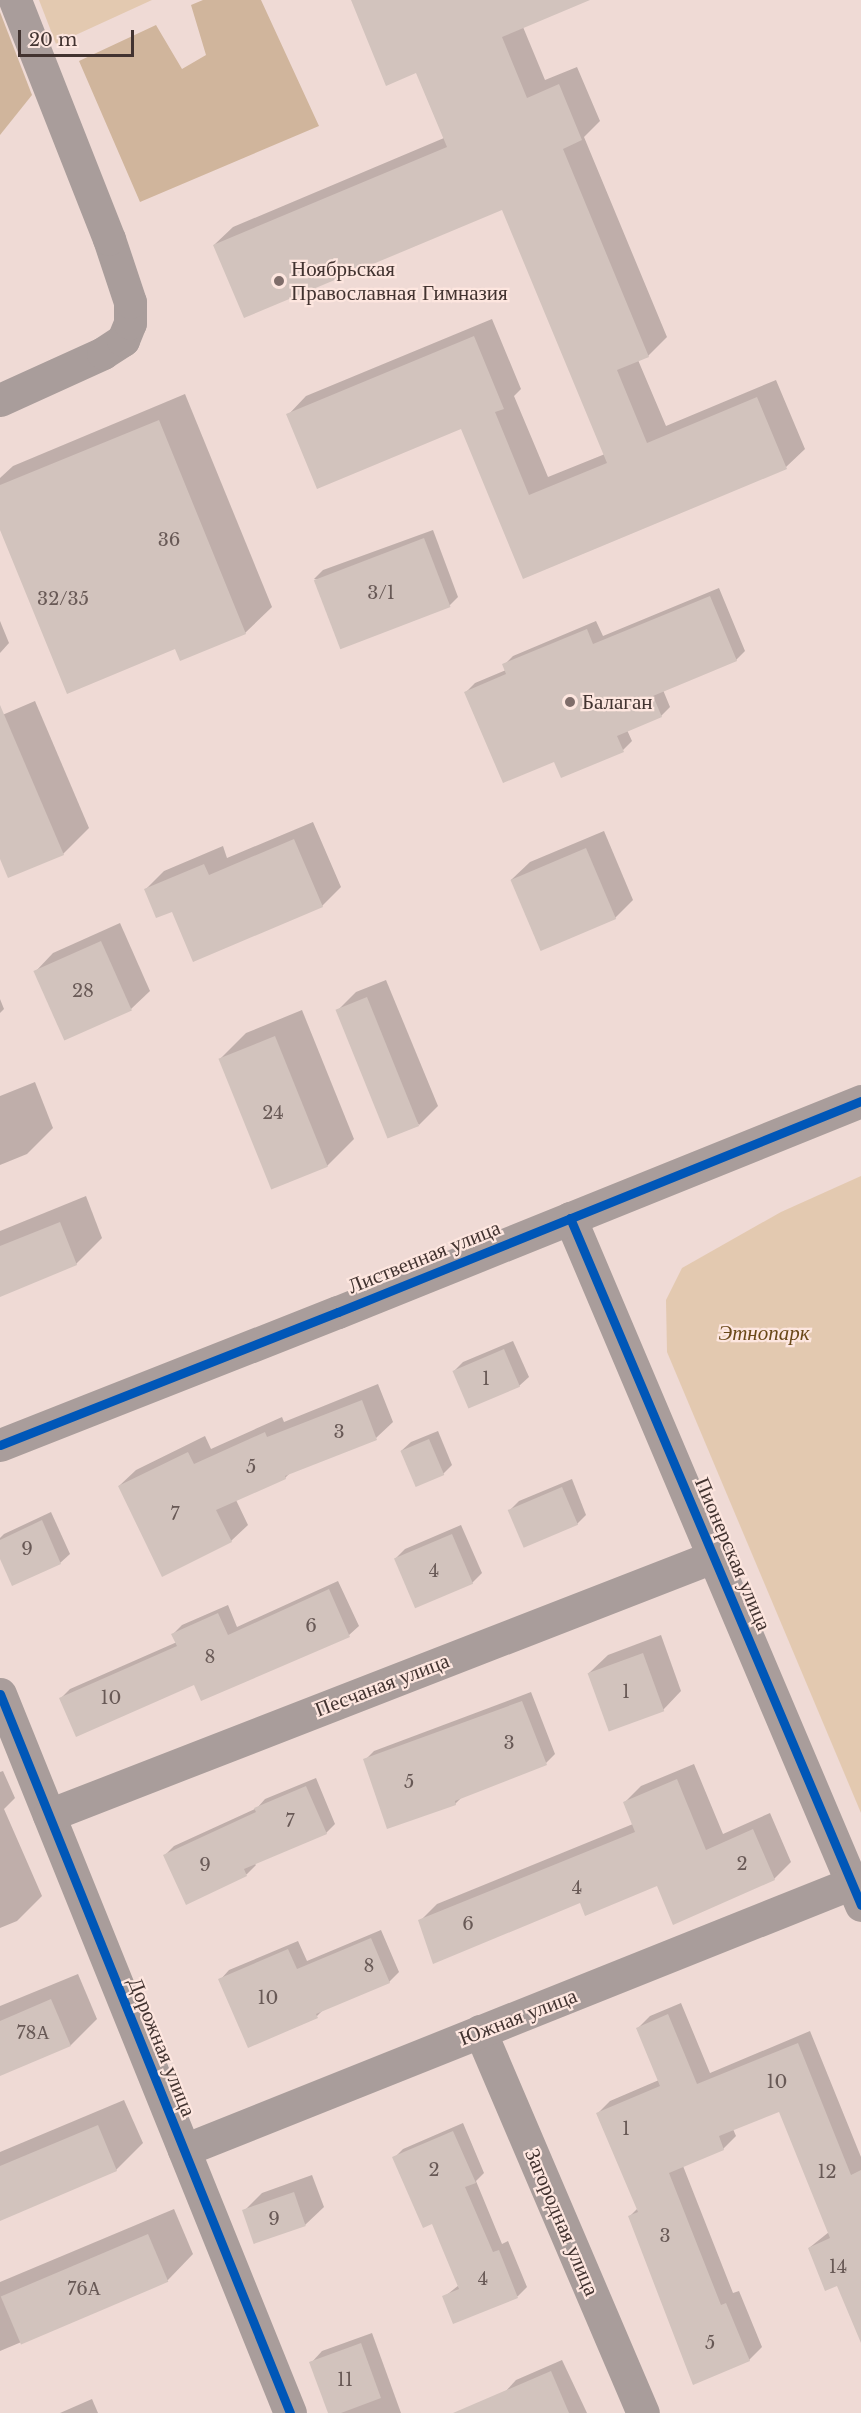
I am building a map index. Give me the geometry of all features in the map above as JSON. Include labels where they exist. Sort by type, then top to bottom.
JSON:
[{"type":"street","points":[[0,400],[103,353],[123,340],[130,323],[130,302],[109,239],[15,0]]},
{"type":"street","name":"Лиственная улица","points":[[0,1445],[861,1101]]},
{"type":"street","name":"Пионерская улица","points":[[570,1218],[715,1556],[856,1894]]},
{"type":"street","name":"Песчаная улица","points":[[49,1815],[715,1556]]},
{"type":"street","name":"Дорожная улица","points":[[0,1694],[290,2413]]},
{"type":"street","name":"Южная улица","points":[[184,2150],[480,2031],[619,1978],[856,1894]]},
{"type":"street","name":"Загородная улица","points":[[480,2031],[644,2413]]},
{"type":"green space","points":[[39,0],[152,0],[56,44]]},
{"type":"green space","name":"Этнопарк","points":[[861,1176],[861,1813],[667,1352],[666,1300],[682,1268],[781,1212]]},
{"type":"shaded area","points":[[203,0],[261,0],[319,126],[140,202],[79,61],[156,25],[182,69],[206,55],[191,5]]},
{"type":"shaded area","points":[[0,12],[32,95],[0,135]]},
{"type":"building","name":"Ноябрьская Православная Гимназия","points":[[351,0],[590,0],[502,37],[527,98],[559,84],[582,140],[563,149],[649,357],[617,370],[647,443],[757,397],[787,469],[523,579],[461,429],[317,489],[286,414],[474,336],[504,409],[495,412],[529,495],[607,463],[502,210],[244,318],[213,245],[447,147],[416,73],[386,86]]},
{"type":"building","points":[[159,420],[246,634],[180,661],[175,649],[67,694],[0,530],[0,485]]},
{"type":"building","points":[[424,538],[451,607],[340,649],[314,580]]},
{"type":"building","name":"Балаган","points":[[710,596],[737,661],[653,696],[662,717],[617,736],[624,752],[561,778],[554,762],[503,783],[464,692],[506,674],[502,664],[587,629],[593,644]]},
{"type":"building","points":[[0,705],[64,855],[8,878],[0,859]]},
{"type":"building","points":[[294,839],[323,907],[193,962],[172,912],[156,918],[144,889],[204,864],[209,875]]},
{"type":"building","points":[[586,848],[616,919],[541,951],[511,880]]},
{"type":"building","points":[[101,941],[132,1010],[64,1041],[33,971]]},
{"type":"building","points":[[367,997],[419,1126],[388,1139],[335,1010]]},
{"type":"building","points":[[275,1036],[328,1167],[271,1190],[218,1059]]},
{"type":"building","points":[[60,1222],[77,1265],[0,1297],[0,1246]]},
{"type":"building","points":[[504,1349],[520,1387],[468,1409],[452,1371]]},
{"type":"building","points":[[362,1400],[377,1440],[285,1476],[286,1479],[216,1510],[232,1542],[162,1577],[118,1486],[188,1452],[194,1464],[265,1432],[267,1437]]},
{"type":"building","points":[[429,1439],[444,1475],[416,1487],[400,1451]]},
{"type":"building","points":[[562,1487],[578,1525],[524,1548],[508,1510]]},
{"type":"building","points":[[42,1520],[61,1564],[12,1586],[0,1559],[0,1540]]},
{"type":"building","points":[[452,1534],[473,1584],[415,1608],[394,1559]]},
{"type":"building","points":[[329,1589],[350,1637],[201,1701],[194,1685],[76,1737],[59,1698],[177,1646],[171,1634],[218,1613],[228,1635]]},
{"type":"building","points":[[643,1653],[664,1711],[609,1731],[588,1673]]},
{"type":"building","points":[[522,1701],[547,1765],[455,1801],[456,1805],[387,1829],[363,1759]]},
{"type":"building","points":[[677,1779],[706,1850],[753,1829],[775,1880],[673,1925],[657,1886],[585,1916],[580,1903],[433,1964],[418,1920],[635,1832],[623,1802]]},
{"type":"building","points":[[306,1786],[327,1834],[244,1869],[247,1876],[186,1905],[163,1855],[256,1812],[254,1808]]},
{"type":"building","points":[[371,1938],[390,1983],[316,2014],[318,2018],[248,2048],[218,1979],[288,1949],[297,1969]]},
{"type":"building","points":[[51,1999],[71,2046],[0,2076],[0,2021]]},
{"type":"building","points":[[668,2014],[697,2084],[798,2043],[851,2175],[861,2170],[861,2343],[837,2286],[825,2291],[808,2248],[830,2238],[779,2112],[719,2136],[724,2150],[669,2173],[721,2305],[726,2303],[750,2361],[693,2385],[628,2216],[638,2212],[596,2113],[660,2086],[636,2028]]},
{"type":"building","points":[[98,2125],[117,2171],[0,2221],[0,2166]]},
{"type":"building","points":[[453,2131],[476,2183],[465,2187],[493,2252],[499,2250],[518,2298],[453,2324],[442,2296],[459,2289],[432,2224],[423,2228],[392,2157]]},
{"type":"building","points":[[294,2192],[306,2226],[254,2244],[242,2210]]},
{"type":"building","points":[[148,2234],[168,2282],[21,2344],[1,2297]]},
{"type":"building","points":[[361,2343],[381,2398],[341,2413],[328,2413],[309,2362]]},
{"type":"building","points":[[551,2371],[569,2413],[453,2413]]},
{"type":"cycle path","points":[[0,1445],[338,1312],[861,1101]]},
{"type":"cycle path","points":[[570,1218],[861,1905]]},
{"type":"cycle path","points":[[0,1694],[290,2413]]},
{"type":"place","name":"Ноябрьская Православная Гимназия","points":[[279,281]]},
{"type":"place","name":"Балаган","points":[[570,702]]}]
